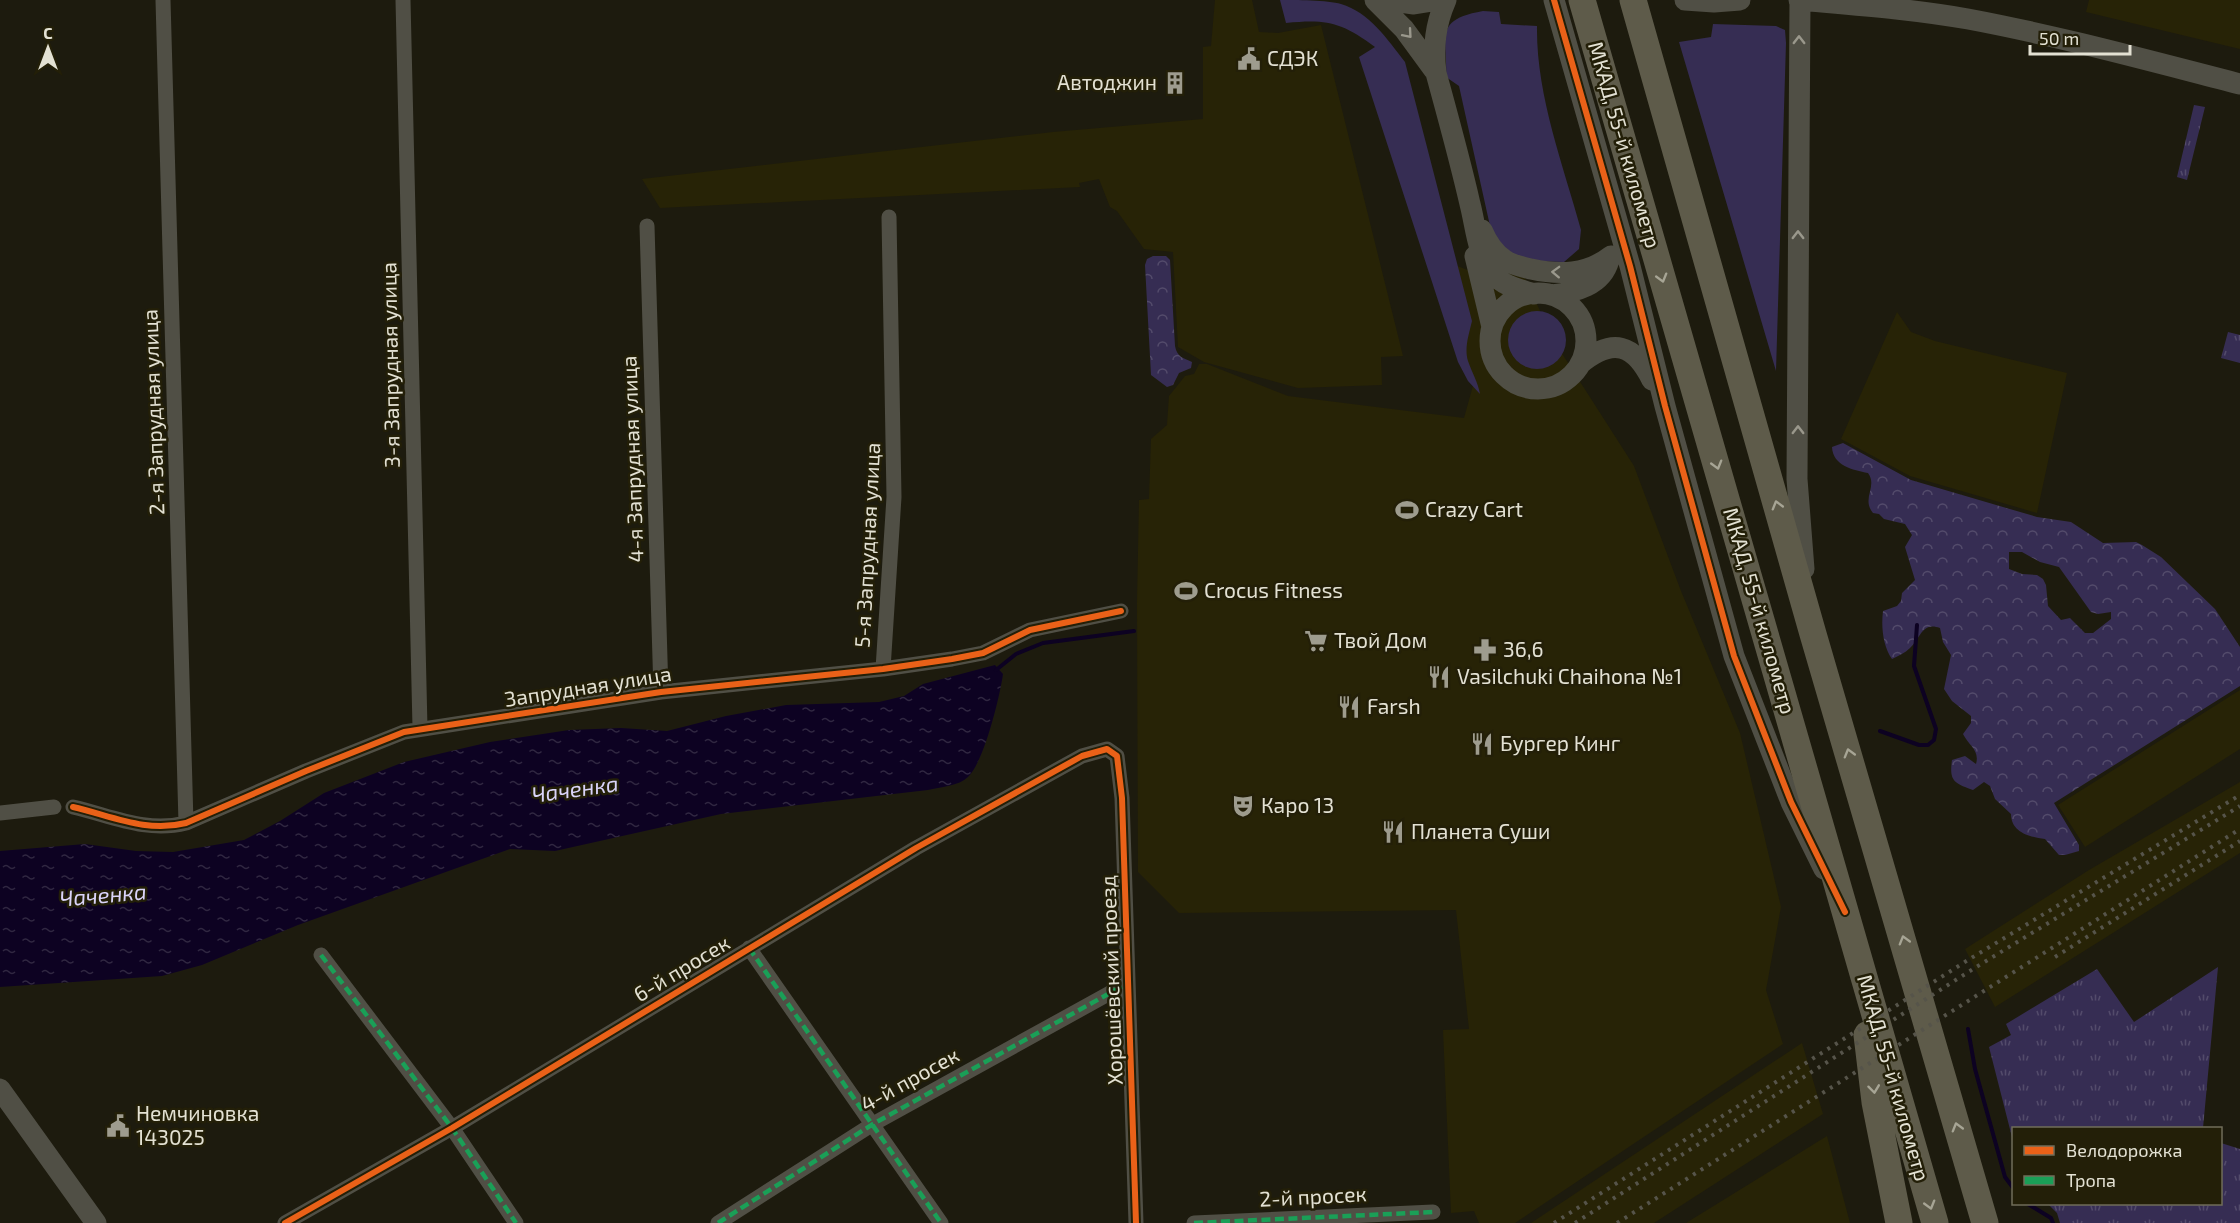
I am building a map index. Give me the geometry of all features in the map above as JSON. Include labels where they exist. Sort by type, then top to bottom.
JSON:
[{"type":"highway","name":"МКАД, 55-й километр","points":[[1582,0],[1935,1223]]},
{"type":"highway","points":[[1633,0],[1985,1223]]},
{"type":"highway","points":[[1855,947],[1875,1102],[1899,1223]]},
{"type":"highway","points":[[1973,1184],[1992,1223]]},
{"type":"street","name":"2-я Запрудная улица","points":[[163,0],[186,824]]},
{"type":"street","name":"3-я Запрудная улица","points":[[403,0],[420,729]]},
{"type":"street","points":[[1374,0],[1410,35],[1436,74]]},
{"type":"street","points":[[1386,0],[1414,4],[1439,0]]},
{"type":"street","points":[[1446,0],[1437,22],[1434,40],[1436,74],[1471,205],[1479,245],[1492,273],[1510,286],[1543,294],[1569,304],[1580,319],[1586,336],[1586,346],[1580,364]]},
{"type":"street","points":[[1554,0],[1630,266],[1665,406],[1734,656],[1791,802],[1845,912]]},
{"type":"street","points":[[1685,0],[1740,0]]},
{"type":"street","points":[[1814,634],[1801,543],[1797,479],[1799,0],[1889,8],[1968,19],[2073,42],[2240,84]]},
{"type":"street","points":[[1608,188],[1612,225],[1611,256],[1608,265],[1591,285],[1578,290],[1516,299],[1508,304],[1496,318],[1492,327],[1490,336],[1492,355],[1501,371],[1515,383],[1533,388],[1552,387],[1568,378],[1591,355],[1606,348],[1619,348],[1634,353],[1644,364],[1665,406]]},
{"type":"street","points":[[1471,205],[1494,250],[1505,260],[1517,266],[1548,273],[1563,273],[1595,266],[1611,256]]},
{"type":"street","points":[[1471,205],[1472,243],[1492,327]]},
{"type":"street","name":"5-я Запрудная улица","points":[[883,669],[894,497],[895,423],[890,217]]},
{"type":"street","name":"4-я Запрудная улица","points":[[647,226],[661,692]]},
{"type":"street","name":"Запрудная улица","points":[[73,807],[130,824],[171,827],[186,824],[306,771],[404,732],[661,692],[883,669],[984,653],[1030,630],[1121,611]]},
{"type":"street","name":"6-й просек","points":[[285,1223],[452,1128],[926,843],[1082,756],[1100,749]]},
{"type":"street","name":"Хорошёвский проезд","points":[[1100,749],[1113,751],[1117,756],[1122,798],[1136,1223]]},
{"type":"street","points":[[0,813],[54,807]]},
{"type":"street","points":[[749,948],[941,1223]]},
{"type":"street","points":[[321,955],[452,1128],[516,1223]]},
{"type":"street","name":"4-й просек","points":[[718,1223],[873,1124],[1128,983]]},
{"type":"street","points":[[0,1089],[96,1223]]},
{"type":"street","name":"2-й просек","points":[[1194,1223],[1433,1212]]},
{"type":"shaded area","points":[[1215,0],[1252,0],[1259,32],[1278,33],[1321,25],[1403,356],[1381,357],[1382,385],[1298,388],[1204,362],[1178,347],[1173,252],[1144,249],[1117,211],[1110,207],[1099,179],[1079,183],[1080,187],[660,208],[642,179],[1053,132],[1203,119],[1203,47],[1211,46]]},
{"type":"shaded area","points":[[2089,0],[2240,0],[2240,49],[2086,12]]},
{"type":"shaded area","points":[[1517,261],[1554,341],[1634,466],[1681,591],[1740,733],[1781,907],[1766,990],[1783,1044],[1515,1223],[1479,1223],[1474,1211],[1451,1213],[1443,1030],[1469,1029],[1456,910],[1179,913],[1138,872],[1139,500],[1149,499],[1151,439],[1167,425],[1169,396],[1185,376],[1194,374],[1199,364],[1207,364],[1288,396],[1464,418],[1474,382],[1454,349],[1455,265],[1475,273]]},
{"type":"shaded area","points":[[1897,312],[1911,332],[1935,341],[2067,373],[2037,513],[1910,476],[1841,439]]},
{"type":"shaded area","points":[[2240,690],[2240,749],[2085,847],[2058,805]]},
{"type":"shaded area","points":[[2240,782],[2240,853],[1995,1007],[1965,949],[2089,870]]},
{"type":"shaded area","points":[[1802,1043],[1823,1114],[1654,1223],[1531,1223]]},
{"type":"shaded area","points":[[1827,1136],[1850,1223],[1686,1223]]},
{"type":"green space","points":[[1280,0],[1311,0],[1341,4],[1351,8],[1377,28],[1405,62],[1472,321],[1467,341],[1467,356],[1480,394],[1468,381],[1458,362],[1359,57],[1375,47],[1353,32],[1333,24],[1286,23]]},
{"type":"green space","points":[[1483,11],[1499,12],[1501,24],[1537,26],[1541,78],[1546,103],[1581,230],[1579,249],[1564,262],[1533,261],[1504,252],[1492,235],[1459,86],[1446,77],[1445,41],[1449,26],[1467,15]]},
{"type":"green space","points":[[1713,24],[1776,26],[1785,30],[1776,371],[1679,42],[1711,37]]},
{"type":"green space","points":[[2194,105],[2205,107],[2187,180],[2177,177]]},
{"type":"green space","points":[[1153,256],[1166,256],[1170,260],[1175,346],[1179,355],[1192,362],[1191,368],[1179,373],[1173,385],[1167,387],[1151,375],[1145,265],[1147,259]]},
{"type":"green space","points":[[1531,311],[1543,311],[1558,319],[1566,334],[1566,346],[1558,361],[1543,369],[1531,369],[1516,361],[1508,346],[1508,334],[1516,319]]},
{"type":"green space","points":[[2228,332],[2240,335],[2240,363],[2221,358]]},
{"type":"green space","points":[[1843,443],[1911,480],[2037,517],[2071,522],[2103,543],[2136,542],[2161,557],[2215,609],[2240,647],[2240,686],[2054,803],[2079,845],[2079,851],[2059,855],[2045,839],[2027,835],[2014,825],[2011,814],[1995,799],[1990,786],[1984,782],[1973,790],[1957,783],[1952,777],[1952,760],[1965,756],[1976,764],[1977,759],[1973,748],[1963,734],[1971,723],[1971,716],[1952,701],[1944,689],[1951,655],[1943,642],[1940,628],[1934,626],[1925,629],[1908,650],[1892,659],[1883,636],[1883,611],[1897,606],[1901,601],[1902,593],[1915,580],[1905,547],[1912,535],[1905,524],[1884,519],[1879,514],[1873,513],[1869,502],[1871,478],[1868,473],[1840,463],[1832,447]],"holes":[[[2009,552],[2022,552],[2040,562],[2059,567],[2091,612],[2098,614],[2111,612],[2111,619],[2093,633],[2085,633],[2070,618],[2061,620],[2048,606],[2046,585],[2043,579],[2037,575],[2022,574],[2009,569]]]},
{"type":"green space","points":[[2218,967],[2203,1127],[2012,1127],[2012,1137],[1989,1047],[2011,1035],[2006,1024],[2097,969],[2134,1022]]},
{"type":"green space","points":[[2222,1143],[2240,1149],[2240,1223],[2060,1223],[2057,1213],[2049,1205],[2222,1205]]},
{"type":"water","points":[[995,665],[1003,674],[999,697],[985,744],[980,758],[968,777],[955,784],[928,790],[721,814],[555,851],[510,849],[298,925],[202,965],[162,976],[0,987],[0,851],[85,844],[136,851],[173,852],[244,840],[280,821],[324,793],[404,762],[490,742],[569,730],[621,728],[667,731],[726,716],[786,705],[879,702],[904,696],[923,684]]},
{"type":"waterway","points":[[1880,731],[1919,745],[1928,745],[1934,740],[1936,729],[1914,666],[1917,625]]},
{"type":"waterway","name":"Чаченка","points":[[996,670],[1016,654],[1043,643],[1134,631]]},
{"type":"waterway","points":[[1968,1029],[1975,1069],[2005,1177],[2012,1186]]},
{"type":"waterway","points":[[2030,1205],[2051,1218],[2053,1223]]},
{"type":"railway","points":[[1554,1223],[1968,960],[2240,795]]},
{"type":"railway","points":[[1575,1223],[1973,969],[2240,806]]},
{"type":"railway","points":[[1617,1223],[2240,829]]},
{"type":"railway","points":[[2055,957],[2240,841]]},
{"type":"marked path","points":[[749,948],[941,1223]]},
{"type":"marked path","points":[[321,955],[452,1128],[516,1223]]},
{"type":"marked path","points":[[718,1223],[873,1124],[1128,983]]},
{"type":"marked path","points":[[1194,1223],[1433,1212]]},
{"type":"cycle path","points":[[1554,0],[1630,266],[1665,406],[1734,656],[1791,802],[1845,912]]},
{"type":"cycle path","points":[[73,807],[143,825],[171,826],[186,823],[404,732],[661,692],[883,669],[952,659],[983,653],[1030,630],[1121,611]]},
{"type":"cycle path","points":[[285,1223],[452,1128],[916,848],[1082,756],[1107,749],[1117,756],[1122,798],[1136,1223]]},
{"type":"place","name":"СДЭК","points":[[1249,59]]},
{"type":"place","name":"Автоджин","points":[[1175,83]]},
{"type":"place","name":"Crazy Cart","points":[[1407,510]]},
{"type":"place","name":"Crocus Fitness","points":[[1186,591]]},
{"type":"place","name":"Твой Дом","points":[[1316,641]]},
{"type":"place","name":"36,6","points":[[1485,650]]},
{"type":"place","name":"Vasilchuki Chaihona №1","points":[[1439,677]]},
{"type":"place","name":"Farsh","points":[[1349,707]]},
{"type":"place","name":"Бургер Кинг","points":[[1482,744]]},
{"type":"place","name":"Каро 13","points":[[1243,806]]},
{"type":"place","name":"Планета Суши","points":[[1393,832]]},
{"type":"place","name":"Немчиновка 143025","points":[[118,1126]]}]
